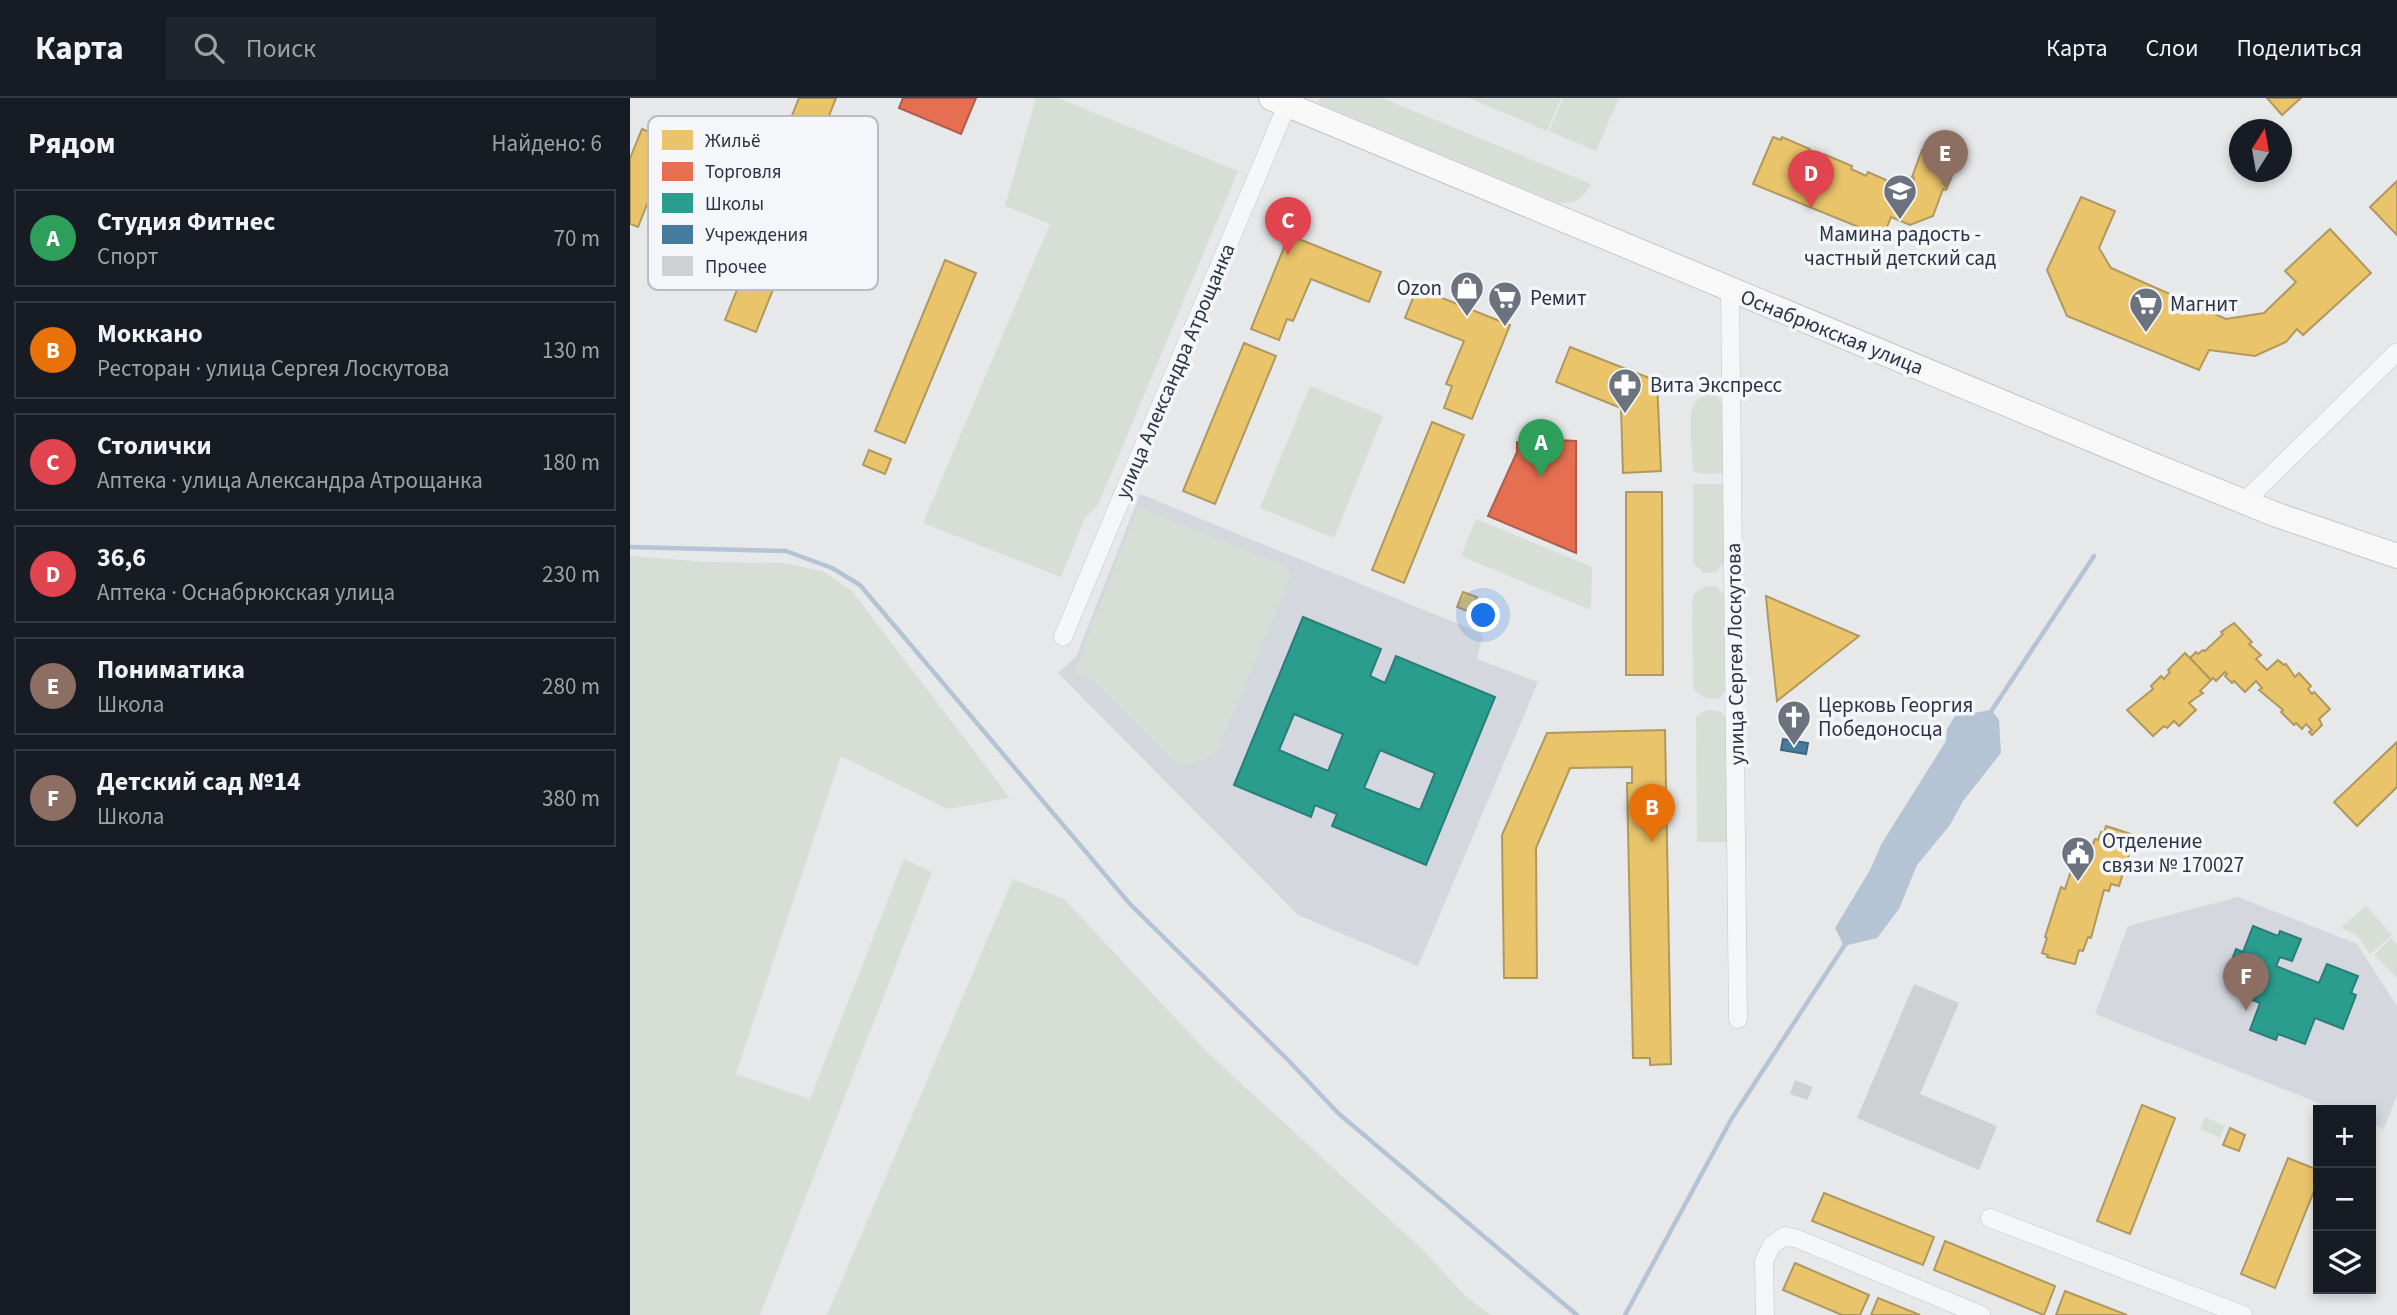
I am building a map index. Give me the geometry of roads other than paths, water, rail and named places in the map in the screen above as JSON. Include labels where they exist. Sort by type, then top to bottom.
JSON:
[{"type":"street","name":"Оснабрюкская улица","points":[[1283,100],[1730,290],[2244,502],[2397,556]]},
{"type":"street","name":"улица Александра Атрощанка","points":[[1063,637],[1283,100]]},
{"type":"street","name":"улица Сергея Лоскутова","points":[[1730,290],[1738,1019]]},
{"type":"street","points":[[2244,502],[2397,352]]},
{"type":"street","points":[[1990,1218],[2243,1315]]},
{"type":"street","points":[[1765,1315],[1764,1261],[1772,1245],[1785,1236],[1981,1315]]},
{"type":"water","points":[[1991,710],[1999,720],[2001,753],[1963,801],[1950,825],[1917,865],[1899,909],[1877,938],[1844,946],[1835,928],[1870,870],[1882,843],[1946,741],[1947,729],[1955,716]]},
{"type":"waterway","points":[[630,547],[786,551],[832,568],[860,585],[1130,904],[1338,1113],[1577,1315]]},
{"type":"waterway","points":[[1990,713],[2094,556]]},
{"type":"waterway","points":[[1625,1315],[1732,1118],[1846,943]]},
{"type":"place","name":"Пониматика","points":[[1945,188]]},
{"type":"place","name":"36,6","points":[[1811,208]]},
{"type":"place","name":"Мамина радость - частный детский сад","points":[[1900,221]]},
{"type":"place","name":"Столички","points":[[1288,255]]},
{"type":"place","name":"Ozon","points":[[1467,318]]},
{"type":"place","name":"Ремит","points":[[1505,328]]},
{"type":"place","name":"Магнит","points":[[2146,334]]},
{"type":"place","name":"Вита Экспресс","points":[[1625,415]]},
{"type":"place","name":"Студия Фитнес","points":[[1541,477]]},
{"type":"place","name":"Церковь Георгия Победоносца","points":[[1794,747]]},
{"type":"place","name":"Моккано","points":[[1652,842]]},
{"type":"place","name":"Отделение связи № 170027","points":[[2078,883]]},
{"type":"place","name":"Детский сад №14","points":[[2246,1011]]}]
